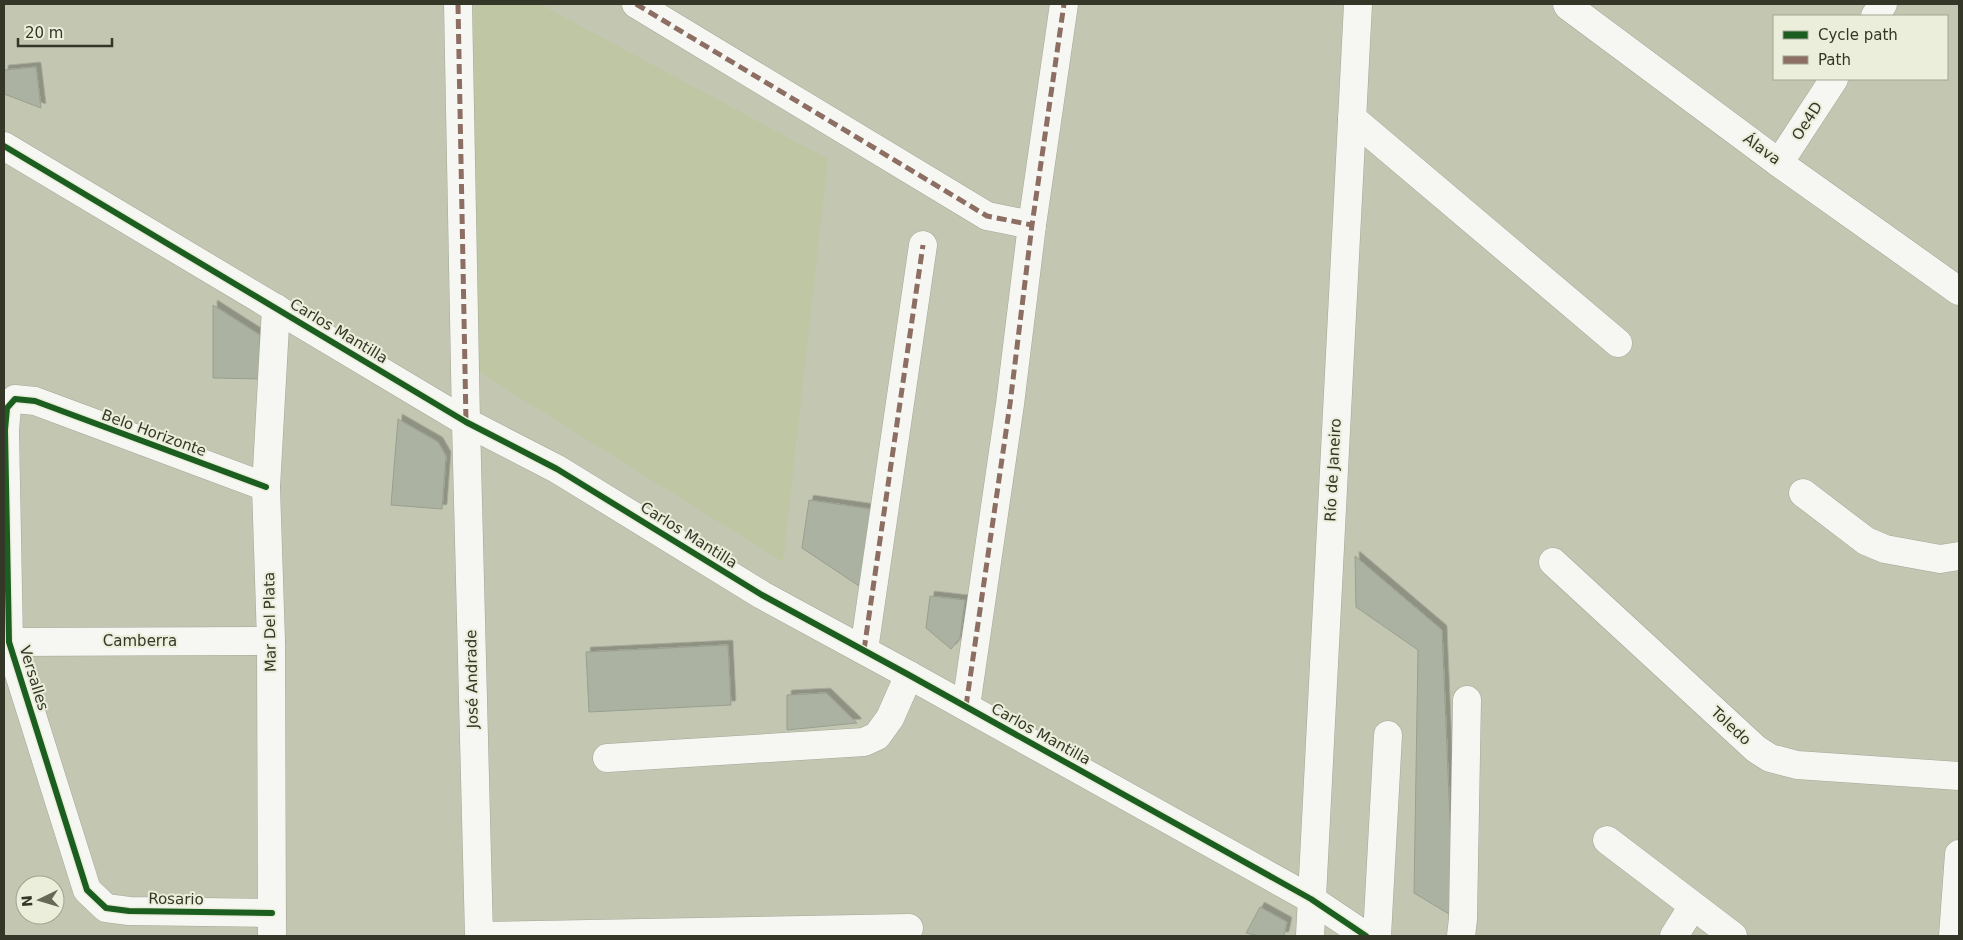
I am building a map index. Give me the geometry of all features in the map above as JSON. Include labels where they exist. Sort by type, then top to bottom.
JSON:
[{"type":"street","name":"José Andrade","points":[[458,4],[479,936]]},
{"type":"street","points":[[636,4],[988,216],[1032,225]]},
{"type":"street","points":[[966,706],[1010,404],[1032,225],[1064,4]]},
{"type":"street","name":"Río de Janeiro","points":[[1310,936],[1358,4]]},
{"type":"street","name":"Álava","points":[[1567,4],[1779,163],[1959,291]]},
{"type":"street","points":[[1876,15],[1883,4]]},
{"type":"street","name":"Oe4D","points":[[1779,163],[1833,80]]},
{"type":"street","points":[[1352,118],[1618,343]]},
{"type":"street","name":"Carlos Mantilla","points":[[4,146],[466,422],[558,470],[762,595],[966,706],[1311,900],[1366,936]]},
{"type":"street","points":[[864,650],[923,245]]},
{"type":"street","name":"Mar Del Plata","points":[[272,924],[271,641],[266,487],[276,308]]},
{"type":"street","name":"Versalles","points":[[35,401],[15,399],[7,408],[5,430],[9,642],[87,890]]},
{"type":"street","name":"Belo Horizonte","points":[[35,401],[266,487]]},
{"type":"street","points":[[1803,493],[1866,541],[1885,548],[1940,559],[1959,556]]},
{"type":"street","name":"Toledo","points":[[1553,562],[1756,749],[1770,758],[1797,765],[1959,776]]},
{"type":"street","name":"Camberra","points":[[9,642],[271,641]]},
{"type":"street","points":[[607,758],[864,742],[877,736],[890,718],[909,675]]},
{"type":"street","points":[[1461,936],[1468,700]]},
{"type":"street","points":[[1377,936],[1388,734]]},
{"type":"street","points":[[1607,840],[1733,936]]},
{"type":"street","points":[[1953,936],[1959,854]]},
{"type":"street","name":"Rosario","points":[[87,890],[106,908],[272,924]]},
{"type":"street","points":[[1674,936],[1693,906]]},
{"type":"street","points":[[479,936],[909,928]]},
{"type":"shaded area","points":[[474,4],[540,4],[828,159],[783,562],[474,369]]},
{"type":"building","points":[[36,67],[41,108],[4,94],[4,70]]},
{"type":"building","points":[[213,305],[260,335],[260,379],[213,378]]},
{"type":"building","points":[[398,419],[438,442],[446,456],[442,509],[391,505]]},
{"type":"building","points":[[809,500],[878,510],[868,578],[859,586],[802,548]]},
{"type":"building","points":[[1355,556],[1442,630],[1454,917],[1414,893],[1418,650],[1356,607]]},
{"type":"building","points":[[930,596],[965,600],[960,638],[951,649],[926,628]]},
{"type":"building","points":[[728,645],[731,705],[589,712],[586,652]]},
{"type":"building","points":[[826,693],[857,723],[787,730],[787,695]]},
{"type":"building","points":[[1260,907],[1287,922],[1284,936],[1259,936],[1246,933]]},
{"type":"marked path","points":[[458,4],[466,422]]},
{"type":"marked path","points":[[636,4],[987,216],[1032,225]]},
{"type":"marked path","points":[[966,706],[1010,404],[1032,225],[1064,4]]},
{"type":"marked path","points":[[864,650],[923,245]]},
{"type":"cycle path","points":[[4,146],[466,422],[557,469],[762,595],[1311,899],[1366,936]]},
{"type":"cycle path","points":[[266,487],[35,401],[15,399],[7,408],[5,430],[9,642],[87,890],[106,908],[129,911],[272,913]]}]
